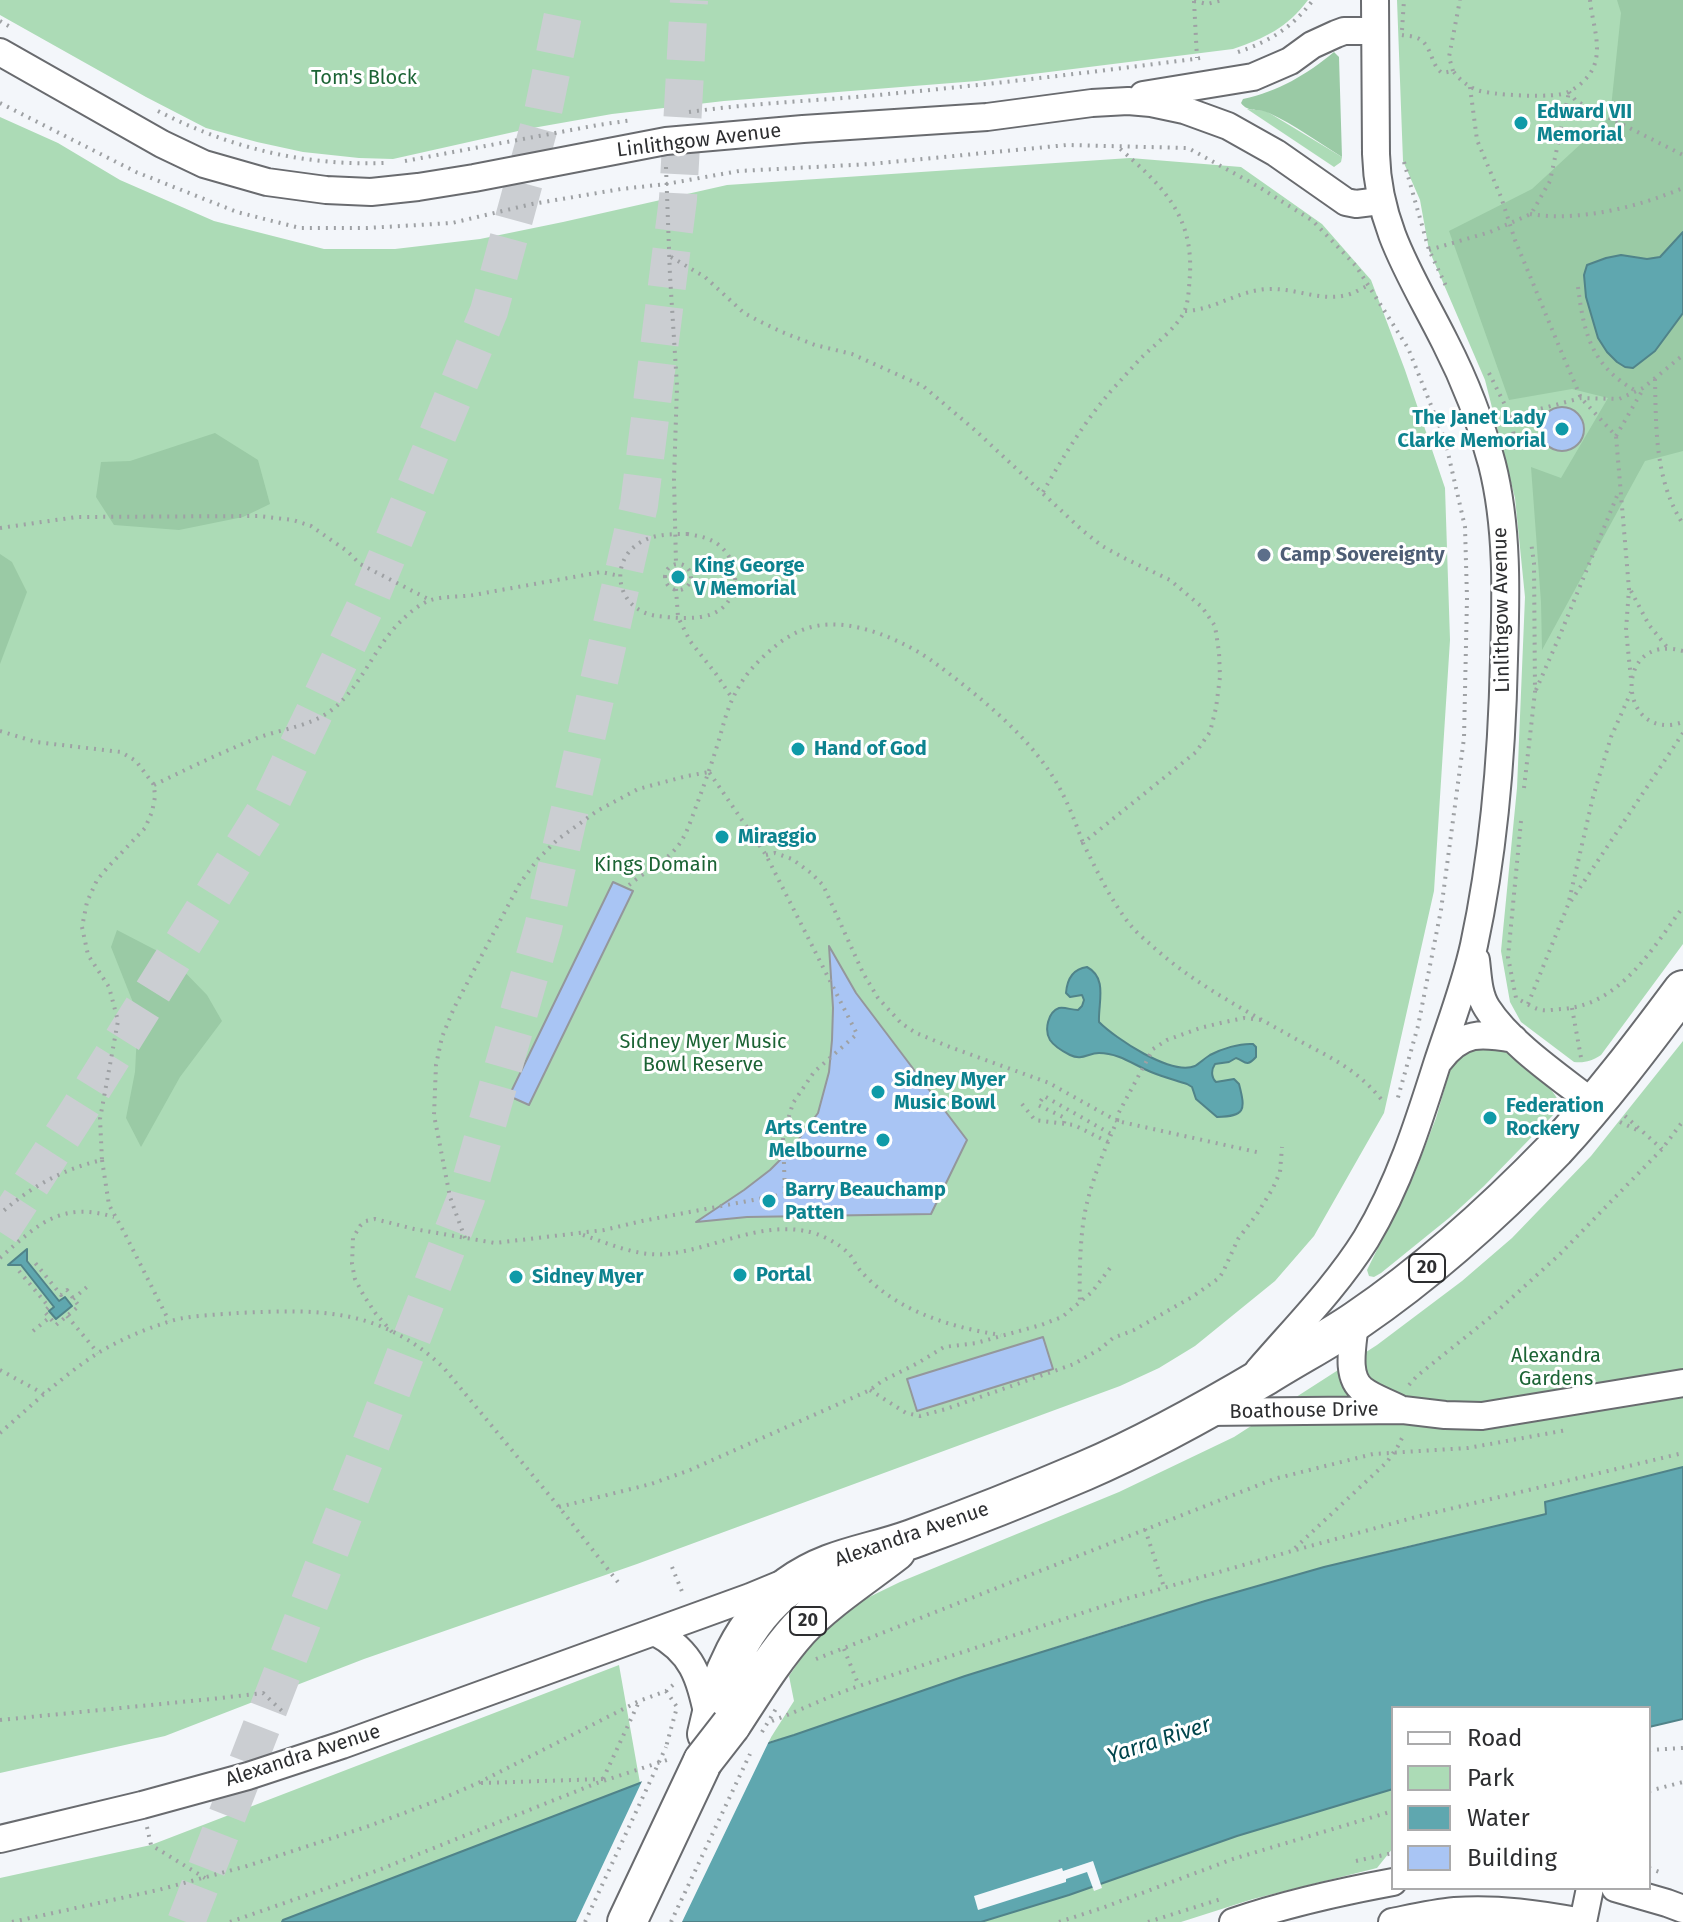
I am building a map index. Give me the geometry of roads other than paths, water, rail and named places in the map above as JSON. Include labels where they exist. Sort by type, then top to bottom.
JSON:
[{"type":"highway","name":"Alexandra Avenue","points":[[821,1566],[910,1539],[1085,1470],[1205,1412],[1355,1321],[1397,1291],[1466,1233],[1536,1168],[1592,1088],[1683,990]]},
{"type":"highway","name":"20","points":[[627,1922],[726,1739],[770,1666],[797,1631],[910,1539]]},
{"type":"highway","name":"20","points":[[726,1739],[720,1686],[738,1646],[766,1607],[786,1588],[821,1566]]},
{"type":"street","name":"Linlithgow Avenue","points":[[1243,1389],[1328,1290],[1366,1239],[1401,1170],[1460,998],[1474,944],[1491,844],[1500,758],[1506,563],[1494,473],[1481,428],[1446,343],[1410,276],[1380,201],[1376,165],[1375,0]]},
{"type":"street","points":[[1092,103],[1253,77],[1290,61],[1312,45],[1336,34],[1375,31]]},
{"type":"street","name":"Linlithgow Avenue","points":[[7,58],[204,164],[267,182],[326,190],[371,192],[432,185],[666,141],[987,117],[1118,101],[1151,103],[1205,116],[1257,142],[1346,202],[1380,201]]},
{"type":"street","name":"Linlithgow Avenue","points":[[1474,944],[1480,993],[1487,1007],[1514,1039],[1592,1088]]},
{"type":"street","points":[[1438,1063],[1455,1043],[1466,1038],[1479,1035],[1514,1039]]},
{"type":"street","name":"Boathouse Drive","points":[[1355,1321],[1352,1363],[1355,1381],[1366,1392],[1404,1410]]},
{"type":"street","name":"Boathouse Drive","points":[[1205,1412],[1404,1410],[1482,1416],[1683,1383]]},
{"type":"street","name":"Alexandra Avenue","points":[[0,1839],[248,1776],[342,1745],[761,1593],[821,1566]]},
{"type":"street","points":[[655,1632],[672,1642],[695,1671],[726,1739]]},
{"type":"street","points":[[1233,1922],[1330,1895],[1391,1882]]},
{"type":"street","points":[[1392,1922],[1453,1911],[1500,1911],[1582,1922],[1590,1890]]},
{"type":"street","points":[[1622,1890],[1683,1909]]},
{"type":"water","points":[[1683,232],[1683,313],[1655,351],[1633,368],[1625,367],[1607,352],[1598,338],[1586,297],[1584,275],[1587,265],[1621,255],[1647,259],[1660,257]]},
{"type":"water","points":[[1087,967],[1094,972],[1100,984],[1099,1022],[1130,1046],[1158,1061],[1185,1068],[1237,1045],[1253,1044],[1256,1057],[1250,1062],[1236,1058],[1215,1064],[1212,1071],[1216,1082],[1234,1079],[1239,1084],[1241,1110],[1233,1115],[1217,1117],[1196,1099],[1192,1087],[1187,1084],[1113,1055],[1099,1053],[1074,1057],[1054,1044],[1047,1031],[1050,1017],[1059,1008],[1078,1010],[1082,1006],[1082,995],[1070,997],[1066,993],[1074,973]]},
{"type":"water","points":[[27,1249],[27,1261],[59,1301],[65,1297],[72,1306],[56,1319],[49,1311],[54,1307],[21,1265],[8,1265]]},
{"type":"water","name":"Yarra River","points":[[1683,1467],[1683,1719],[1651,1727],[1651,1706],[1391,1706],[1391,1790],[1237,1836],[1069,1895],[981,1922],[282,1922],[640,1783],[1205,1601],[1324,1567],[1546,1514],[1545,1502]]},
{"type":"tunnel","points":[[0,1232],[271,802],[371,595],[489,311],[543,112],[566,0]]},
{"type":"tunnel","points":[[186,1922],[466,1198],[543,928],[639,505],[678,199],[689,0]]},
{"type":"place","name":"Edward VII Memorial","points":[[1521,123]]},
{"type":"place","name":"The Janet Lady Clarke Memorial","points":[[1562,429]]},
{"type":"place","name":"Camp Sovereignty","points":[[1264,555]]},
{"type":"place","name":"King George V Memorial","points":[[678,577]]},
{"type":"place","name":"Hand of God","points":[[798,749]]},
{"type":"place","name":"Miraggio","points":[[722,837]]},
{"type":"place","name":"Sidney Myer Music Bowl","points":[[878,1092]]},
{"type":"place","name":"Federation Rockery","points":[[1490,1118]]},
{"type":"place","name":"Arts Centre Melbourne","points":[[883,1140]]},
{"type":"place","name":"Barry Beauchamp Patten","points":[[769,1201]]},
{"type":"place","name":"Portal","points":[[740,1275]]},
{"type":"place","name":"Sidney Myer","points":[[516,1277]]},
{"type":"park label","name":"Tom's Block","points":[[364,78]]},
{"type":"park label","name":"Kings Domain","points":[[656,865]]},
{"type":"park label","name":"Sidney Myer Music Bowl Reserve","points":[[703,1054]]},
{"type":"park label","name":"Alexandra Gardens","points":[[1556,1368]]}]
